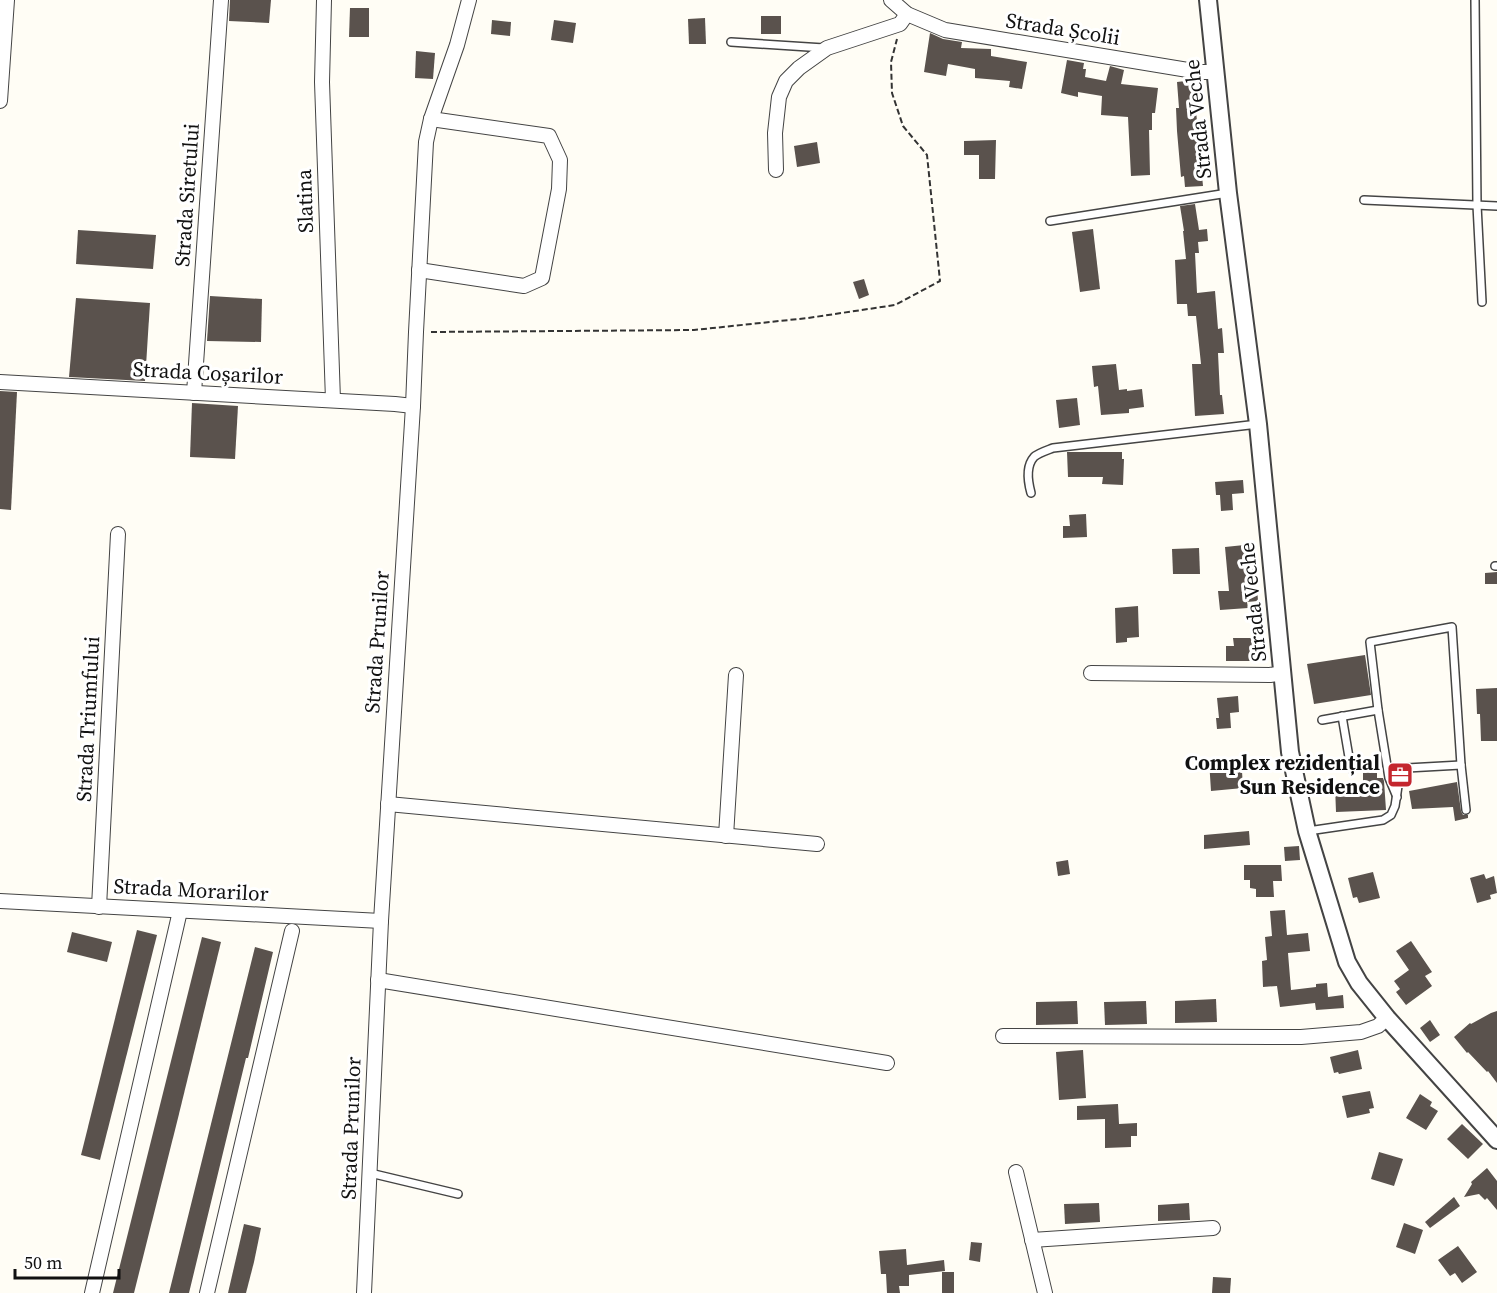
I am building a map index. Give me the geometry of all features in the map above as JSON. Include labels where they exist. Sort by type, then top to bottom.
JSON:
[{"type":"street","points":[[0,102],[7,0]]},
{"type":"street","name":"Strada Siretului","points":[[194,393],[221,0]]},
{"type":"street","name":"Slatina","points":[[324,0],[322,82],[333,400]]},
{"type":"street","name":"Strada Prunilor","points":[[364,1293],[381,921],[413,406],[426,142],[431,118],[458,45],[469,0]]},
{"type":"street","name":"Strada Școlii","points":[[891,0],[904,19],[945,30],[1200,72],[1215,72]]},
{"type":"street","name":"Strada Veche","points":[[1208,0],[1228,193],[1257,424],[1290,752],[1307,831],[1347,962],[1359,982],[1388,1018],[1497,1140]]},
{"type":"street","points":[[776,170],[775,133],[779,98],[786,81],[826,48],[904,19]]},
{"type":"street","points":[[419,270],[524,286],[542,278],[559,189],[560,160],[549,136],[431,118]]},
{"type":"street","name":"Strada Coșarilor","points":[[0,382],[413,406]]},
{"type":"street","name":"Strada Triumfului","points":[[99,907],[118,534]]},
{"type":"street","points":[[1091,673],[1270,675],[1283,673]]},
{"type":"street","points":[[726,836],[736,675]]},
{"type":"street","points":[[388,804],[818,844]]},
{"type":"street","name":"Strada Morarilor","points":[[0,901],[381,921]]},
{"type":"street","points":[[92,1293],[180,910]]},
{"type":"street","points":[[207,1293],[292,931]]},
{"type":"street","points":[[378,980],[887,1063]]},
{"type":"street","points":[[1003,1036],[1301,1037],[1361,1032],[1378,1026],[1388,1018]]},
{"type":"street","points":[[1016,1172],[1045,1293]]},
{"type":"street","points":[[1032,1240],[1213,1228]]},
{"type":"lane","points":[[1475,0],[1477,205],[1482,302]]},
{"type":"lane","points":[[731,42],[826,48]]},
{"type":"lane","points":[[1050,221],[1228,193]]},
{"type":"lane","points":[[1364,200],[1497,206]]},
{"type":"lane","points":[[1031,493],[1029,469],[1034,457],[1053,448],[1257,424]]},
{"type":"lane","points":[[1397,797],[1389,778],[1370,642],[1452,627],[1466,810]]},
{"type":"lane","points":[[1322,720],[1378,710]]},
{"type":"lane","points":[[1342,716],[1351,768]]},
{"type":"lane","points":[[1307,831],[1383,820],[1391,815],[1398,786],[1407,768],[1461,765]]},
{"type":"lane","points":[[370,1173],[458,1194]]},
{"type":"path","points":[[416,332],[694,330],[808,318],[896,305],[940,281],[927,154],[903,126],[892,93],[891,62],[904,19]]},
{"type":"building","points":[[230,0],[271,0],[269,23],[229,21]]},
{"type":"building","points":[[350,8],[369,8],[369,37],[349,37]]},
{"type":"building","points":[[761,16],[781,16],[781,34],[761,34]]},
{"type":"building","points":[[705,18],[706,44],[689,44],[688,19]]},
{"type":"building","points":[[492,20],[511,22],[510,36],[491,34]]},
{"type":"building","points":[[554,20],[576,23],[573,43],[551,40]]},
{"type":"building","points":[[930,33],[943,39],[962,42],[961,48],[991,49],[991,56],[1027,62],[1022,89],[1009,87],[1010,81],[975,78],[975,69],[948,64],[946,76],[924,72]]},
{"type":"building","points":[[416,51],[435,53],[433,79],[415,78]]},
{"type":"building","points":[[1067,60],[1084,63],[1085,77],[1106,81],[1110,66],[1124,70],[1121,84],[1158,88],[1155,113],[1152,113],[1152,130],[1149,130],[1150,175],[1131,176],[1128,117],[1101,115],[1102,96],[1078,92],[1078,97],[1061,93]]},
{"type":"building","points":[[1194,80],[1203,186],[1185,187],[1184,176],[1181,177],[1177,131],[1176,108],[1179,108],[1177,82]]},
{"type":"building","points":[[996,140],[995,179],[979,179],[979,155],[964,155],[964,141]]},
{"type":"building","points":[[817,142],[820,163],[797,167],[794,146]]},
{"type":"building","points":[[1195,204],[1199,230],[1207,229],[1208,241],[1198,242],[1199,253],[1195,253],[1197,293],[1215,291],[1218,329],[1222,328],[1224,353],[1218,353],[1220,395],[1222,395],[1224,414],[1195,416],[1192,364],[1201,364],[1196,316],[1188,316],[1187,304],[1177,304],[1175,260],[1186,259],[1180,206]]},
{"type":"building","points":[[1093,229],[1100,289],[1080,292],[1072,232]]},
{"type":"building","points":[[78,230],[156,235],[153,269],[76,264]]},
{"type":"building","points":[[864,279],[869,295],[859,299],[853,282]]},
{"type":"building","points":[[210,296],[262,299],[261,342],[207,341]]},
{"type":"building","points":[[76,298],[150,303],[145,381],[69,377]]},
{"type":"building","points":[[1116,364],[1119,390],[1142,389],[1144,407],[1129,409],[1129,413],[1101,415],[1098,386],[1094,387],[1092,366]]},
{"type":"building","points":[[0,391],[17,392],[11,510],[0,509]]},
{"type":"building","points":[[1077,398],[1080,425],[1059,428],[1056,400]]},
{"type":"building","points":[[192,403],[238,406],[235,459],[190,457]]},
{"type":"building","points":[[1067,452],[1122,452],[1123,485],[1102,484],[1103,477],[1068,477]]},
{"type":"building","points":[[1243,480],[1244,493],[1232,494],[1233,510],[1221,511],[1220,495],[1216,495],[1215,482]]},
{"type":"building","points":[[1086,514],[1087,537],[1063,538],[1063,526],[1070,526],[1069,515]]},
{"type":"building","points":[[1254,544],[1258,601],[1247,602],[1248,608],[1220,610],[1218,591],[1229,591],[1225,547]]},
{"type":"building","points":[[1199,548],[1200,574],[1173,574],[1172,549]]},
{"type":"building","points":[[1497,572],[1497,584],[1485,584],[1485,573]]},
{"type":"building","points":[[1138,606],[1139,637],[1127,638],[1127,642],[1116,643],[1115,608]]},
{"type":"building","points":[[1233,638],[1252,638],[1253,661],[1226,661],[1226,646],[1234,646]]},
{"type":"building","points":[[1365,655],[1371,695],[1314,704],[1307,664]]},
{"type":"building","points":[[1497,688],[1497,741],[1481,741],[1476,689]]},
{"type":"building","points":[[1238,696],[1239,712],[1230,713],[1231,728],[1217,729],[1216,718],[1219,718],[1217,698]]},
{"type":"building","points":[[1225,758],[1227,772],[1242,771],[1243,788],[1211,791],[1209,760]]},
{"type":"building","points":[[1377,772],[1377,778],[1383,778],[1384,781],[1386,810],[1336,812],[1335,786],[1363,785],[1363,773]]},
{"type":"building","points":[[1457,782],[1461,811],[1463,815],[1468,815],[1468,818],[1455,821],[1453,807],[1412,809],[1409,791]]},
{"type":"building","points":[[1249,831],[1250,845],[1204,849],[1204,835]]},
{"type":"building","points":[[1299,846],[1300,860],[1285,861],[1284,847]]},
{"type":"building","points":[[1068,860],[1070,874],[1058,876],[1056,862]]},
{"type":"building","points":[[1244,865],[1281,865],[1282,881],[1273,881],[1274,897],[1256,897],[1256,889],[1250,888],[1250,880],[1244,880]]},
{"type":"building","points":[[1373,872],[1380,898],[1359,903],[1357,897],[1353,898],[1348,878]]},
{"type":"building","points":[[1484,874],[1486,879],[1494,876],[1497,893],[1490,895],[1491,899],[1477,903],[1470,878]]},
{"type":"building","points":[[1285,910],[1287,935],[1308,933],[1310,951],[1288,953],[1291,990],[1316,987],[1316,984],[1327,983],[1328,997],[1343,995],[1344,1008],[1316,1010],[1315,1003],[1280,1007],[1277,986],[1263,987],[1262,961],[1267,960],[1265,937],[1272,936],[1270,911]]},
{"type":"building","points":[[137,930],[157,935],[100,1160],[81,1155]]},
{"type":"building","points":[[72,932],[112,942],[107,962],[67,952]]},
{"type":"building","points":[[202,937],[221,942],[178,1118],[134,1293],[113,1293]]},
{"type":"building","points":[[1411,941],[1432,972],[1425,976],[1432,986],[1406,1005],[1396,992],[1400,989],[1394,981],[1409,970],[1396,951]]},
{"type":"building","points":[[255,947],[273,952],[248,1058],[246,1058],[189,1293],[169,1293]]},
{"type":"building","points":[[1216,999],[1217,1022],[1175,1023],[1175,1001]]},
{"type":"building","points":[[1077,1001],[1078,1024],[1036,1025],[1036,1002]]},
{"type":"building","points":[[1146,1001],[1147,1024],[1105,1025],[1104,1002]]},
{"type":"building","points":[[1497,1011],[1497,1083],[1454,1037],[1470,1023]]},
{"type":"building","points":[[1430,1020],[1440,1035],[1430,1042],[1420,1028]]},
{"type":"building","points":[[1083,1050],[1086,1098],[1059,1100],[1056,1052]]},
{"type":"building","points":[[1358,1050],[1362,1069],[1334,1073],[1330,1057]]},
{"type":"building","points":[[1370,1091],[1374,1108],[1369,1109],[1370,1113],[1347,1118],[1342,1096]]},
{"type":"building","points":[[1420,1094],[1432,1102],[1430,1106],[1438,1111],[1426,1130],[1406,1118]]},
{"type":"building","points":[[1118,1104],[1119,1124],[1137,1123],[1137,1136],[1131,1136],[1131,1147],[1105,1148],[1105,1119],[1077,1120],[1077,1106]]},
{"type":"building","points":[[1462,1124],[1483,1144],[1468,1159],[1447,1139]]},
{"type":"building","points":[[1379,1152],[1403,1159],[1394,1186],[1371,1179]]},
{"type":"building","points":[[1487,1168],[1497,1181],[1497,1210],[1487,1198],[1485,1200],[1479,1194],[1464,1197],[1471,1182]]},
{"type":"building","points":[[1454,1197],[1460,1206],[1430,1228],[1425,1222]]},
{"type":"building","points":[[1099,1203],[1100,1222],[1065,1224],[1064,1204]]},
{"type":"building","points":[[1189,1203],[1190,1220],[1158,1221],[1158,1205]]},
{"type":"building","points":[[1404,1223],[1423,1230],[1415,1254],[1396,1247]]},
{"type":"building","points":[[244,1224],[261,1228],[254,1262],[246,1293],[228,1293]]},
{"type":"building","points":[[971,1242],[982,1243],[980,1262],[969,1260]]},
{"type":"building","points":[[1458,1246],[1477,1272],[1462,1283],[1455,1273],[1450,1276],[1438,1260]]},
{"type":"building","points":[[906,1249],[907,1265],[944,1260],[945,1271],[909,1275],[909,1286],[899,1286],[900,1293],[887,1293],[886,1274],[881,1274],[879,1251]]},
{"type":"building","points":[[942,1272],[954,1272],[954,1293],[942,1293]]},
{"type":"building","points":[[1213,1277],[1231,1278],[1230,1293],[1212,1293]]},
{"type":"place","name":"Complex rezidențial Sun Residence","points":[[1400,775]]}]
